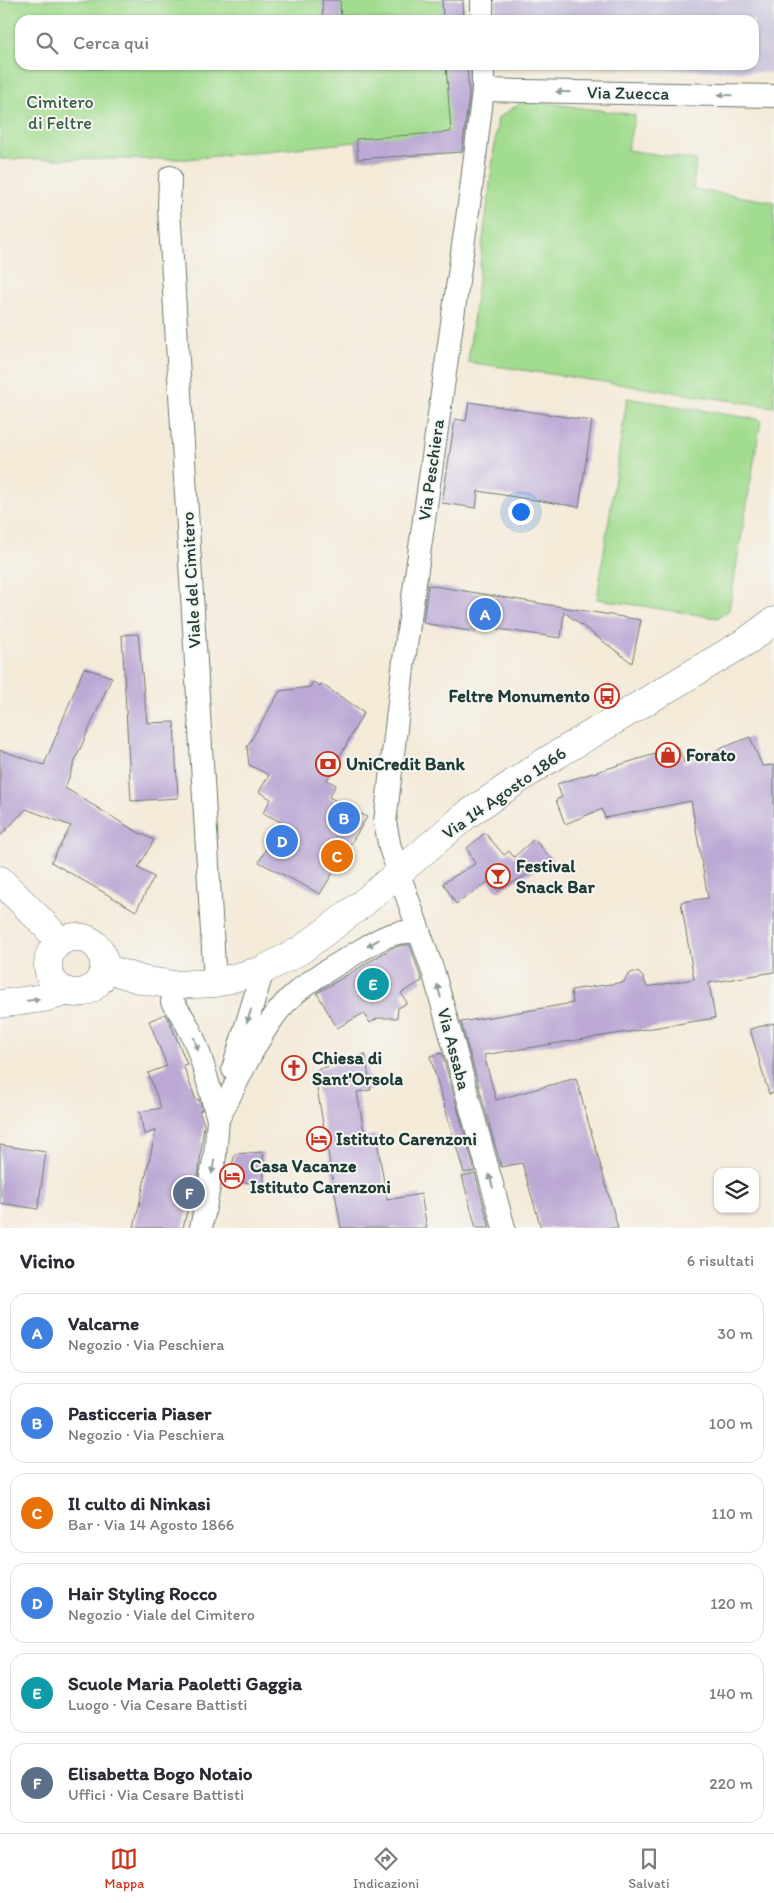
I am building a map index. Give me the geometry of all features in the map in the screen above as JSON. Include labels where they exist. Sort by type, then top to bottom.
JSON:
[{"type":"main road","name":"Via 14 Agosto 1866","points":[[102,975],[174,985],[215,983],[263,970],[301,950],[362,904],[465,816],[543,764],[747,641],[774,621]]},
{"type":"main road","points":[[0,880],[60,942]]},
{"type":"main road","points":[[78,937],[95,943],[101,950],[104,959],[102,975],[87,992],[72,994],[65,992],[52,980],[48,964],[54,948],[60,942],[78,937]]},
{"type":"main road","name":"Via 14 Agosto 1866","points":[[102,975],[146,999],[172,1002],[196,995],[215,983]]},
{"type":"main road","points":[[0,1004],[44,998],[65,992]]},
{"type":"street","points":[[482,0],[482,15]]},
{"type":"street","name":"Via Peschiera","points":[[398,872],[390,848],[385,822],[404,660],[467,224],[483,90],[483,70]]},
{"type":"street","name":"Via Zuecca","points":[[483,90],[774,96]]},
{"type":"street","name":"Viale del Cimitero","points":[[170,177],[169,208],[215,983]]},
{"type":"street","name":"Via Assaba","points":[[398,872],[434,974],[504,1228]]},
{"type":"street","points":[[218,1119],[271,1022],[290,999],[319,975],[387,935],[410,932],[419,933]]},
{"type":"street","points":[[201,1228],[215,1156],[218,1119],[263,970]]},
{"type":"street","points":[[172,1002],[181,1012],[195,1039],[218,1119]]},
{"type":"shaded area","points":[[496,0],[774,0],[774,73],[696,70],[759,70],[759,15],[495,15]]},
{"type":"green space","name":"Cimitero di Feltre","points":[[0,0],[463,0],[464,15],[15,15],[15,70],[467,70],[473,151],[358,159],[356,142],[188,159],[0,159]]},
{"type":"green space","points":[[525,100],[635,115],[627,150],[696,160],[693,189],[774,202],[774,407],[468,362],[498,118]]},
{"type":"green space","points":[[627,398],[761,420],[729,610],[718,618],[597,599]]},
{"type":"building","points":[[322,0],[340,0],[341,15],[323,15]]},
{"type":"building","points":[[442,0],[463,0],[464,15],[443,15]]},
{"type":"building","points":[[446,70],[467,70],[469,95],[462,152],[358,159],[356,139],[451,132]]},
{"type":"building","points":[[469,402],[592,421],[579,507],[478,491],[476,508],[442,503],[455,419],[466,421]]},
{"type":"building","points":[[428,585],[641,620],[632,663],[564,612],[561,638],[477,626],[476,632],[423,623]]},
{"type":"building","points":[[138,634],[147,723],[174,722],[178,798],[131,801],[122,635]]},
{"type":"building","points":[[84,668],[112,677],[65,788],[132,829],[154,840],[138,868],[154,877],[136,911],[51,862],[71,826],[26,809],[0,836],[0,750],[44,765]]},
{"type":"building","points":[[313,682],[320,686],[321,684],[364,712],[327,780],[336,785],[329,797],[367,817],[320,894],[259,862],[281,822],[263,813],[271,799],[259,792],[269,775],[249,765],[247,747],[280,691],[310,687]]},
{"type":"building","points":[[750,737],[762,766],[774,765],[774,972],[709,983],[715,1018],[484,1055],[496,1100],[576,1078],[618,1228],[541,1228],[522,1163],[501,1167],[461,1022],[573,1003],[571,990],[624,982],[628,975],[633,972],[639,973],[643,977],[647,987],[694,979],[681,902],[708,898],[691,801],[605,818],[602,809],[565,824],[556,800],[562,797],[557,784],[678,747],[684,763]]},
{"type":"building","points":[[485,833],[504,855],[509,851],[514,857],[534,839],[553,860],[498,891],[489,881],[456,904],[443,883],[475,864],[467,848]]},
{"type":"building","points":[[410,945],[422,981],[401,993],[407,1003],[398,1008],[397,1018],[378,1018],[370,1023],[364,1013],[337,1028],[317,993],[392,948]]},
{"type":"building","points":[[165,1014],[187,1064],[183,1065],[196,1100],[199,1099],[202,1110],[199,1111],[204,1125],[199,1170],[197,1181],[194,1181],[183,1228],[134,1228],[156,1130],[144,1135],[140,1112],[161,1108],[148,1073],[167,1066],[149,1021]]},
{"type":"building","points":[[774,1023],[774,1093],[769,1094],[750,1029]]},
{"type":"building","points":[[442,1053],[475,1171],[464,1173],[430,1056]]},
{"type":"building","points":[[365,1054],[371,1090],[357,1092],[365,1137],[376,1135],[387,1200],[421,1194],[427,1228],[341,1228],[314,1071]]},
{"type":"building","points":[[0,1145],[46,1152],[38,1209],[0,1203]]},
{"type":"building","points":[[263,1152],[264,1183],[227,1182],[235,1154]]},
{"type":"building","points":[[475,1173],[490,1228],[476,1228],[462,1176]]},
{"type":"place","name":"Valcarne","points":[[485,614]]},
{"type":"place","name":"Feltre Monumento","points":[[607,696]]},
{"type":"place","name":"Forato","points":[[668,755]]},
{"type":"place","name":"UniCredit Bank","points":[[328,764]]},
{"type":"place","name":"Pasticceria Piaser","points":[[344,818]]},
{"type":"place","name":"Hair Styling Rocco","points":[[282,841]]},
{"type":"place","name":"Il culto di Ninkasi","points":[[337,856]]},
{"type":"place","name":"Festival Snack Bar","points":[[498,876]]},
{"type":"place","name":"Scuole Maria Paoletti Gaggia","points":[[373,984]]},
{"type":"place","name":"Chiesa di Sant'Orsola","points":[[294,1068]]},
{"type":"place","name":"Istituto Carenzoni","points":[[319,1139]]},
{"type":"place","name":"Casa Vacanze Istituto Carenzoni","points":[[232,1176]]},
{"type":"place","name":"Elisabetta Bogo Notaio","points":[[189,1193]]}]
